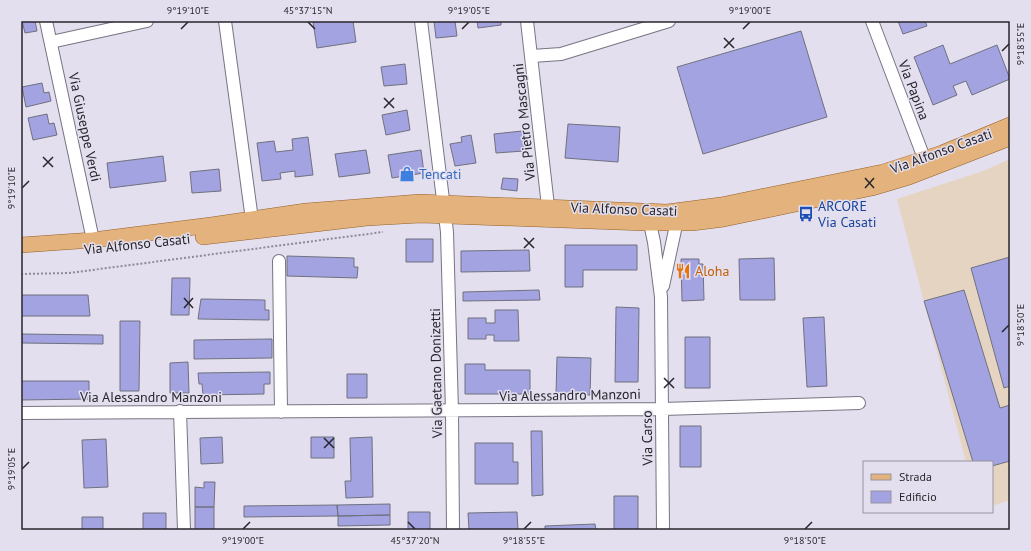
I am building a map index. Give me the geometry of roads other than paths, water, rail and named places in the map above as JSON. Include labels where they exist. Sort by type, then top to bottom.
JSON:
[{"type":"main road","name":"Via Alfonso Casati","points":[[21,245],[94,240],[252,225],[421,215],[444,209],[648,217],[724,218],[850,193],[891,183],[926,164],[1010,125]]},
{"type":"main road","name":"Via Alfonso Casati","points":[[926,164],[1010,138]]},
{"type":"main road","name":"Via Alfonso Casati","points":[[21,254],[139,244],[252,225]]},
{"type":"street","name":"Via Giuseppe Verdi","points":[[46,21],[94,240]]},
{"type":"street","points":[[51,42],[147,21]]},
{"type":"street","points":[[225,21],[252,225]]},
{"type":"street","name":"Via Gaetano Donizetti","points":[[421,21],[444,209],[452,411],[453,530]]},
{"type":"street","name":"Via Pietro Mascagni","points":[[526,21],[532,56],[549,213]]},
{"type":"street","points":[[532,56],[561,54],[646,24],[669,21]]},
{"type":"street","name":"Via Papina","points":[[872,21],[926,164]]},
{"type":"street","name":"Via Carso","points":[[648,217],[661,297],[663,530]]},
{"type":"street","name":"Via Carso","points":[[661,297],[677,217]]},
{"type":"street","points":[[279,261],[281,412]]},
{"type":"street","name":"Via Alessandro Manzoni","points":[[21,414],[180,411],[281,412],[662,409],[859,403]]},
{"type":"street","points":[[180,411],[184,530]]},
{"type":"place","name":"Tencati","points":[[407,174]]},
{"type":"place","name":"ARCORE Via Casati","points":[[806,214]]},
{"type":"place","name":"Aloha","points":[[683,271]]}]
